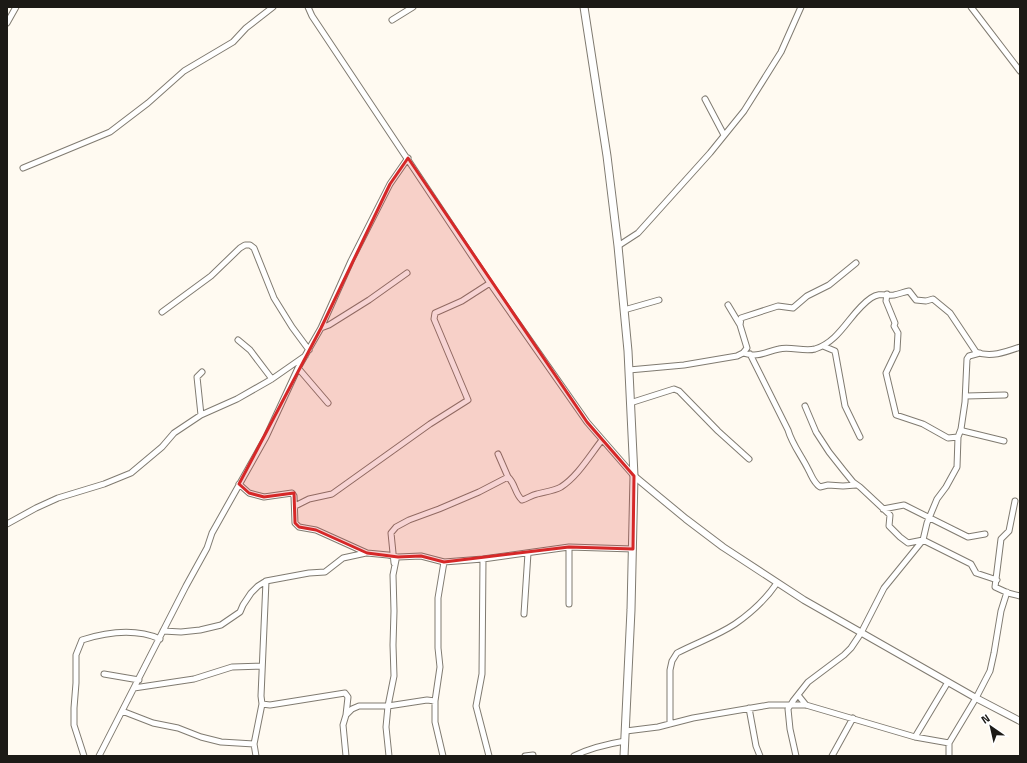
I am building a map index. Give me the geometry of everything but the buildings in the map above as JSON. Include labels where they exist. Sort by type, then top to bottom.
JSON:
[{"type":"main road","points":[[584,7],[607,156],[618,246],[629,370],[634,476],[632,610],[624,756]]},
{"type":"street","points":[[7,23],[16,7]]},
{"type":"street","points":[[23,168],[110,132],[148,103],[184,72],[233,42],[246,28],[273,7]]},
{"type":"street","points":[[308,7],[312,16],[490,283],[587,422],[634,476],[723,547],[777,583],[860,633],[1020,721]]},
{"type":"street","points":[[392,20],[413,7]]},
{"type":"street","points":[[618,246],[638,233],[744,111],[781,52],[801,7]]},
{"type":"street","points":[[971,7],[1020,71]]},
{"type":"street","points":[[705,99],[724,135]]},
{"type":"street","points":[[99,756],[207,548],[212,533],[266,437],[298,368],[321,328],[354,254],[390,184],[408,158]]},
{"type":"street","points":[[162,312],[211,276],[240,248],[250,244],[254,248],[274,298],[292,327],[309,350]]},
{"type":"street","points":[[740,325],[741,318],[760,311],[778,306],[793,308],[807,296],[829,285],[856,264]]},
{"type":"street","points":[[321,328],[329,325],[369,300],[407,273]]},
{"type":"street","points":[[295,506],[309,499],[332,494],[430,424],[468,400],[434,320],[434,316],[435,313],[462,301],[490,283]]},
{"type":"street","points":[[743,353],[751,356],[765,354],[780,349],[813,350],[822,346],[843,330],[859,309],[871,297],[881,293],[893,295],[909,291],[916,300],[926,301],[933,299],[950,314],[976,352],[982,354],[1001,354],[1020,347]]},
{"type":"street","points":[[887,294],[886,301],[895,323],[894,326],[898,333],[897,350],[886,373],[896,415],[923,424],[948,438],[958,437]]},
{"type":"street","points":[[624,310],[659,300]]},
{"type":"street","points":[[728,305],[735,319],[740,325],[747,348],[788,430],[791,440],[809,469],[814,482],[820,487],[828,485],[857,485]]},
{"type":"street","points":[[238,340],[250,350],[272,379]]},
{"type":"street","points":[[822,346],[835,351],[845,406],[860,437]]},
{"type":"street","points":[[629,370],[684,365],[737,356],[743,353],[747,348]]},
{"type":"street","points":[[796,756],[790,729],[788,709],[808,682],[844,655],[860,633],[884,588],[923,540],[929,518],[937,499],[946,487],[957,467],[958,437],[961,429],[966,396],[967,359],[969,356],[980,353]]},
{"type":"street","points":[[7,524],[58,498],[104,484],[131,473],[162,447],[174,433],[201,415],[237,399],[272,379],[306,356]]},
{"type":"street","points":[[298,368],[328,403]]},
{"type":"street","points":[[201,415],[197,378],[202,372]]},
{"type":"street","points":[[630,403],[674,389],[679,391],[718,431],[749,459]]},
{"type":"street","points":[[966,396],[1005,395]]},
{"type":"street","points":[[805,406],[816,432],[829,452],[853,482],[890,515],[889,526],[900,538],[908,543],[923,540],[971,564],[976,573],[997,580]]},
{"type":"street","points":[[961,429],[963,431],[1004,441]]},
{"type":"street","points":[[498,454],[518,496],[522,500],[527,499],[534,494],[559,487],[569,481],[577,473],[602,440]]},
{"type":"street","points":[[388,756],[386,727],[388,706],[394,676],[392,645],[394,611],[392,576],[395,557],[391,534],[396,527],[409,520],[440,509],[479,492],[508,476]]},
{"type":"street","points":[[239,484],[249,493],[264,496],[292,493],[294,496],[295,523],[299,527],[316,530],[367,553],[395,557],[421,556],[444,562],[483,560],[569,547],[632,550]]},
{"type":"street","points":[[1015,501],[1009,531],[1001,539],[995,587],[1020,596]]},
{"type":"street","points":[[883,509],[904,505],[968,537],[985,534]]},
{"type":"street","points":[[569,547],[569,604]]},
{"type":"street","points":[[163,631],[181,632],[221,625],[240,612],[251,594],[258,586],[266,581],[309,573],[325,572],[343,558],[367,553]]},
{"type":"street","points":[[524,614],[528,553]]},
{"type":"street","points":[[483,560],[482,674],[476,706],[489,756]]},
{"type":"street","points":[[443,756],[435,722],[435,701],[440,667],[438,648],[438,598],[444,562]]},
{"type":"street","points":[[256,756],[254,744],[262,704],[261,696],[266,581]]},
{"type":"street","points":[[670,724],[670,670],[672,661],[677,654],[734,625],[750,613],[768,595],[777,583]]},
{"type":"street","points":[[949,756],[949,743],[990,671],[1001,611],[1007,592]]},
{"type":"street","points":[[84,756],[74,725],[76,655],[82,640],[95,635],[121,632],[153,636],[160,639]]},
{"type":"street","points":[[134,688],[194,679],[232,667],[262,666]]},
{"type":"street","points":[[104,674],[138,680]]},
{"type":"street","points":[[915,737],[948,682]]},
{"type":"street","points":[[262,704],[270,705],[345,693],[348,697],[343,725],[346,756]]},
{"type":"street","points":[[798,695],[806,705]]},
{"type":"street","points":[[346,715],[352,709],[359,706],[388,706],[426,700],[435,701]]},
{"type":"street","points":[[626,731],[658,727],[693,718],[769,705],[806,705],[915,737],[949,743]]},
{"type":"street","points":[[749,708],[756,746],[760,756]]},
{"type":"street","points":[[122,711],[152,723],[178,728],[201,737],[221,742],[254,744]]},
{"type":"street","points":[[832,756],[853,718]]},
{"type":"street","points":[[574,756],[587,750],[625,741]]},
{"type":"street","points":[[525,756],[533,755]]},
{"type":"highlighted area","points":[[408,158],[587,422],[634,476],[633,549],[569,547],[444,562],[421,556],[398,557],[367,553],[316,530],[299,527],[295,523],[294,493],[264,497],[249,493],[239,484],[321,328],[390,184]]}]
